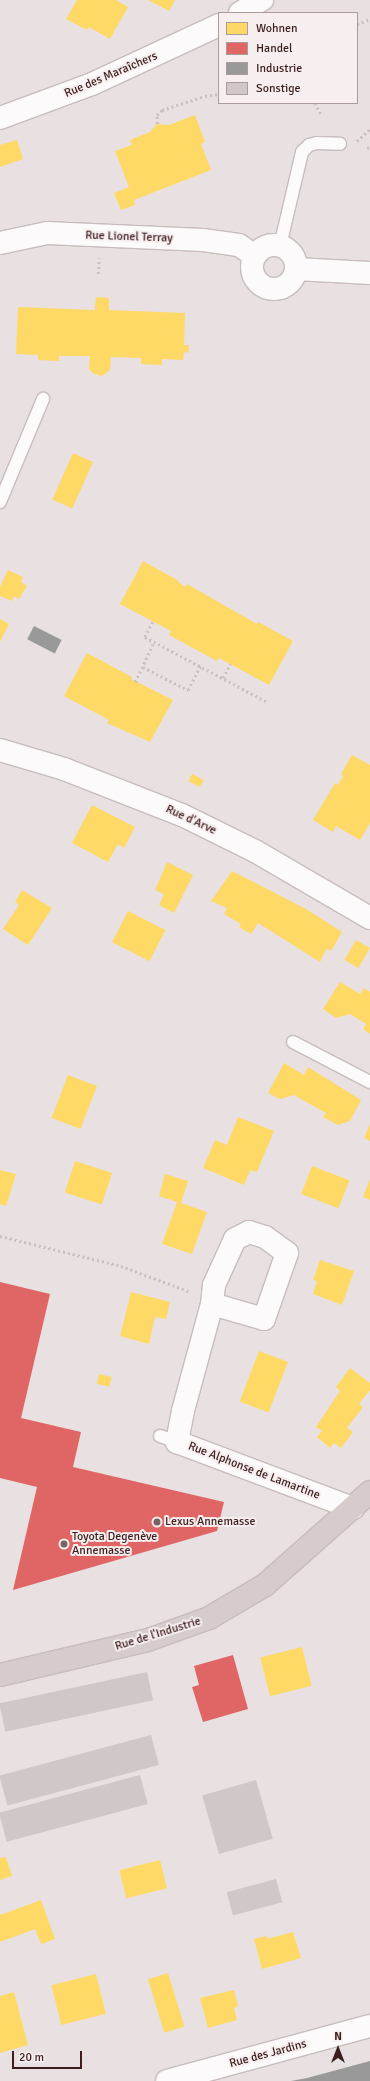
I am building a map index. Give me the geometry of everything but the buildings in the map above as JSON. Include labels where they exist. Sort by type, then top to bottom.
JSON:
[{"type":"main road","name":"Rue de l'Industrie","points":[[0,1675],[148,1640],[209,1618],[266,1585],[370,1492]]},
{"type":"street","name":"Rue des Maraîchers","points":[[0,118],[98,81],[218,25]]},
{"type":"street","name":"Rue Lionel Terray","points":[[0,243],[47,233],[203,240],[239,245],[255,256]]},
{"type":"street","points":[[268,246],[280,246],[292,255],[296,269],[292,280],[286,286],[279,289],[268,288],[254,276],[252,265],[255,256],[268,246]]},
{"type":"street","points":[[296,269],[370,273]]},
{"type":"street","name":"Rue d'Arve","points":[[0,750],[64,769],[182,815],[255,851],[370,918]]},
{"type":"street","name":"Rue Alphonse de Lamartine","points":[[213,1302],[183,1411],[169,1439],[353,1508]]},
{"type":"street","name":"Rue des Jardins","points":[[167,2081],[370,2026]]},
{"type":"lane","points":[[280,246],[302,152],[309,145],[316,143],[340,144]]},
{"type":"lane","points":[[0,502],[43,399]]},
{"type":"lane","points":[[294,1042],[370,1083]]},
{"type":"path","points":[[358,24],[370,19]]},
{"type":"path","points":[[157,124],[157,115],[162,110],[205,96],[218,94]]},
{"type":"path","points":[[316,104],[322,116]]},
{"type":"path","points":[[352,145],[370,129]]},
{"type":"path","points":[[153,622],[146,637],[267,702]]},
{"type":"path","points":[[135,682],[154,642]]},
{"type":"path","points":[[223,678],[230,664]]},
{"type":"path","points":[[143,667],[188,690],[200,666]]},
{"type":"path","points":[[0,1236],[121,1266],[213,1302]]},
{"type":"place","name":"Lexus Annemasse","points":[[157,1522]]},
{"type":"place","name":"Toyota Degenève Annemasse","points":[[64,1544]]}]
